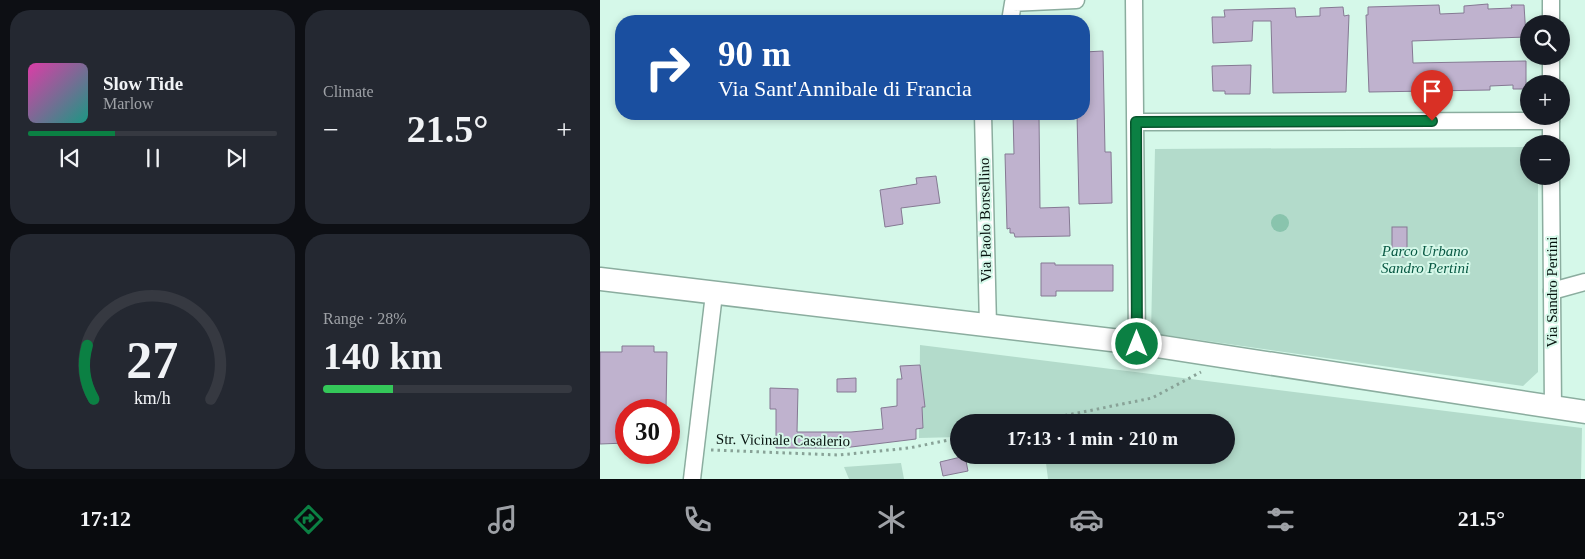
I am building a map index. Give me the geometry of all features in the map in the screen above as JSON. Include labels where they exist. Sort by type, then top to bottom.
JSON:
[{"type":"main road","points":[[600,279],[1137,344],[1585,412]]},
{"type":"street","points":[[1011,15],[1012,3],[1076,0]]},
{"type":"street","points":[[1134,0],[1137,344]]},
{"type":"street","points":[[1551,0],[1551,15]]},
{"type":"street","points":[[1136,122],[1520,119]]},
{"type":"street","name":"Via Paolo Borsellino","points":[[983,120],[988,326]]},
{"type":"street","name":"Via Sandro Pertini","points":[[1551,185],[1553,408]]},
{"type":"street","points":[[1552,291],[1585,282]]},
{"type":"street","points":[[692,479],[714,294]]},
{"type":"path","points":[[1073,414],[1152,398],[1202,371]]},
{"type":"path","name":"Str. Vicinale Casalerio","points":[[696,448],[839,455],[909,448],[950,440]]},
{"type":"green space","name":"Parco Urbano Sandro Pertini","points":[[1520,147],[1520,185],[1538,185],[1538,372],[1523,386],[1151,333],[1155,149]]},
{"type":"green space","points":[[920,345],[1582,428],[1581,479],[1048,479],[1046,464],[1235,464],[1235,414],[950,414],[950,437],[919,438]]},
{"type":"green space","points":[[901,463],[904,479],[849,479],[844,467]]},
{"type":"shaded area","points":[[1276,214],[1284,214],[1289,219],[1287,230],[1276,232],[1271,227],[1271,219]]},
{"type":"building","points":[[1488,4],[1488,9],[1512,8],[1511,5],[1524,5],[1525,15],[1520,15],[1520,37],[1412,41],[1413,63],[1520,61],[1520,65],[1526,65],[1526,75],[1520,75],[1520,89],[1513,89],[1513,85],[1490,86],[1490,90],[1369,92],[1366,15],[1368,15],[1368,7],[1439,5],[1440,14],[1464,13],[1464,6]]},
{"type":"building","points":[[1343,7],[1344,16],[1349,15],[1346,92],[1273,93],[1271,21],[1253,21],[1252,41],[1213,43],[1212,17],[1225,17],[1224,10],[1295,8],[1296,17],[1320,16],[1320,8]]},
{"type":"building","points":[[1103,51],[1105,152],[1111,152],[1112,203],[1079,204],[1077,120],[1090,120],[1090,52]]},
{"type":"building","points":[[1251,65],[1250,94],[1225,94],[1225,91],[1213,91],[1212,66]]},
{"type":"building","points":[[1013,120],[1039,120],[1040,208],[1069,207],[1070,236],[1015,237],[1014,233],[1010,233],[1010,228],[1007,229],[1005,154],[1014,154]]},
{"type":"building","points":[[936,176],[940,203],[901,208],[903,224],[885,227],[880,190],[917,184],[916,178]]},
{"type":"building","points":[[1392,227],[1407,227],[1407,257],[1392,257]]},
{"type":"building","points":[[1041,263],[1055,263],[1055,265],[1113,265],[1113,291],[1056,291],[1056,296],[1041,296]]},
{"type":"building","points":[[622,346],[654,346],[654,352],[667,352],[666,399],[615,399],[615,443],[600,444],[600,352],[622,352]]},
{"type":"building","points":[[920,365],[925,407],[922,407],[923,428],[916,429],[916,439],[843,448],[776,448],[776,409],[770,409],[770,388],[798,389],[797,432],[851,432],[883,429],[881,408],[897,406],[897,379],[902,379],[900,366]]},
{"type":"building","points":[[856,378],[856,392],[837,392],[837,379]]},
{"type":"building","points":[[950,460],[950,464],[967,464],[968,471],[943,476],[940,462]]},
{"type":"route","points":[[1137,344],[1136,122],[1432,121]]}]
